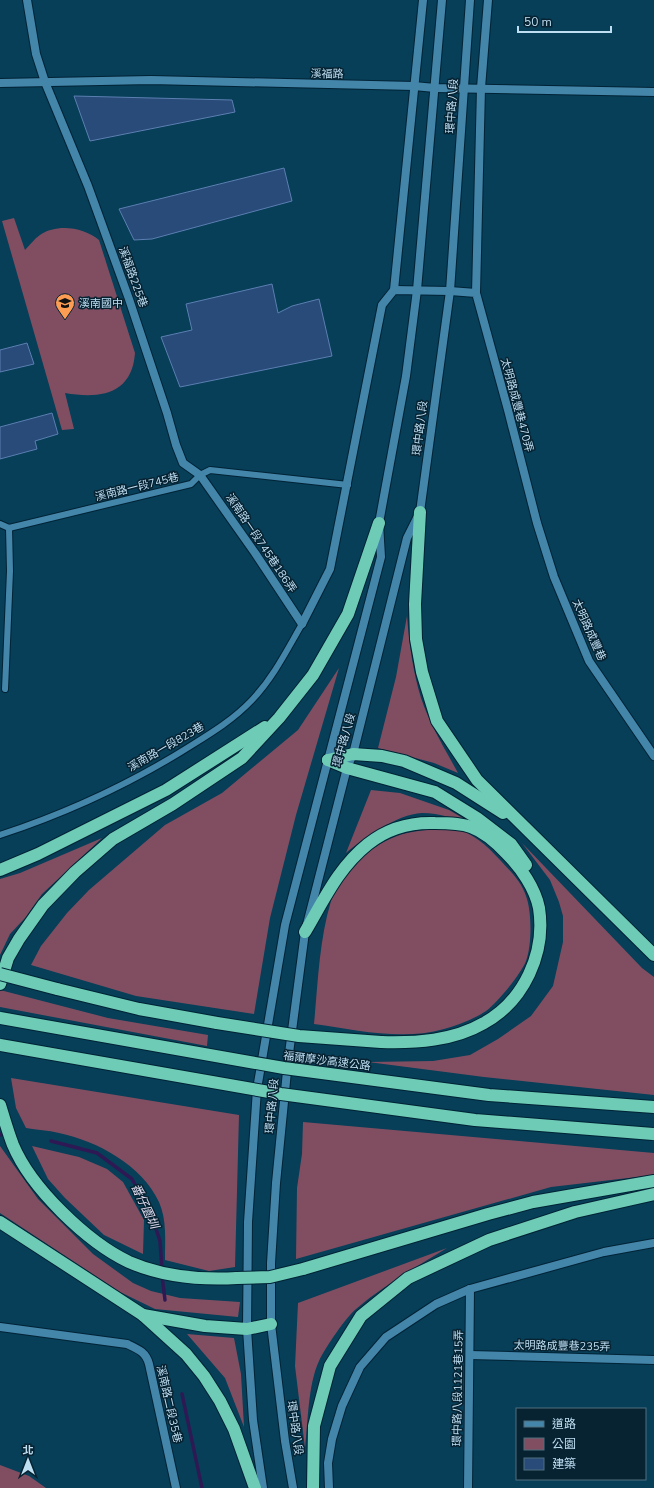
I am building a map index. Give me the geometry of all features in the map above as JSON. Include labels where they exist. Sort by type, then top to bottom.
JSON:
[{"type":"highway","points":[[420,512],[415,604],[416,639],[428,696],[437,720],[478,780],[654,955]]},
{"type":"highway","points":[[0,984],[8,958],[19,939],[43,905],[75,872],[113,839],[173,804],[242,758],[279,718],[313,675],[348,614],[379,523]]},
{"type":"highway","points":[[0,870],[38,854],[166,790],[279,718]]},
{"type":"highway","points":[[328,760],[353,754],[382,756],[404,761],[456,783],[528,829]]},
{"type":"highway","points":[[0,974],[139,1009],[299,1036],[381,1042],[424,1041],[464,1032],[494,1016],[512,1000],[531,974],[538,951],[540,930],[539,907],[532,888],[529,868],[510,844],[477,818],[435,792],[347,768],[328,760]]},
{"type":"highway","points":[[305,932],[343,868],[379,836],[404,825],[420,822],[448,823],[471,827],[494,840],[516,864],[532,888]]},
{"type":"highway","name":"福爾摩沙高速公路","points":[[0,1018],[284,1068],[489,1094],[654,1107]]},
{"type":"highway","points":[[0,1045],[281,1094],[475,1120],[654,1134]]},
{"type":"highway","points":[[0,1104],[13,1146],[26,1169],[43,1192],[72,1221],[99,1243],[130,1262],[175,1276],[215,1280],[270,1277],[303,1269],[533,1202],[654,1180]]},
{"type":"highway","points":[[313,1488],[314,1426],[330,1366],[361,1316],[408,1278],[489,1240],[575,1212],[654,1194]]},
{"type":"highway","points":[[0,1222],[143,1315],[186,1354],[204,1376],[220,1400],[234,1429],[255,1488]]},
{"type":"highway","points":[[143,1315],[205,1326],[247,1329],[271,1324]]},
{"type":"street","name":"溪福路225巷","points":[[27,0],[36,54],[45,82],[88,186],[126,291],[167,413],[176,445],[183,463],[200,474]]},
{"type":"street","points":[[302,624],[330,569],[348,485],[382,305],[394,290],[423,0]]},
{"type":"street","name":"環中路八段","points":[[263,1488],[253,1420],[247,1329],[248,1222],[257,1089],[285,925],[381,556],[379,523],[406,376],[417,290],[442,0]]},
{"type":"street","name":"環中路八段","points":[[293,1488],[284,1433],[271,1324],[271,1263],[276,1183],[288,1061],[305,932],[347,768],[353,754],[406,538],[420,512],[450,291],[470,0]]},
{"type":"street","points":[[394,290],[476,293],[481,88],[488,0]]},
{"type":"street","name":"溪福路","points":[[0,83],[151,80],[414,86],[435,88],[654,92]]},
{"type":"street","name":"太明路成豐巷470弄","points":[[476,293],[508,410],[536,523]]},
{"type":"street","name":"溪南路一段745巷186弄","points":[[200,474],[302,624]]},
{"type":"street","name":"太明路成豐巷","points":[[536,523],[554,578],[589,661],[653,754]]},
{"type":"street","points":[[329,1488],[328,1463],[332,1438],[342,1406],[360,1367],[386,1337],[436,1304],[470,1288],[604,1252],[654,1243]]},
{"type":"street","name":"環中路八段1121巷15弄","points":[[468,1488],[470,1288]]},
{"type":"street","name":"溪南路二段35巷","points":[[0,1327],[127,1344],[142,1352],[147,1358],[149,1364],[176,1488]]},
{"type":"street","name":"太明路成豐巷235弄","points":[[470,1355],[654,1360]]},
{"type":"lane","name":"溪南路一段745巷","points":[[9,528],[191,484],[200,474],[210,470],[348,485]]},
{"type":"lane","points":[[0,524],[9,528],[10,570],[5,689]]},
{"type":"lane","name":"溪南路一段823巷","points":[[0,835],[44,821],[116,787],[162,764],[228,722],[253,700],[278,665],[302,624]]},
{"type":"green space","points":[[14,218],[25,250],[40,235],[55,229],[71,228],[86,232],[99,240],[135,353],[133,367],[128,378],[112,391],[90,395],[65,393],[74,429],[62,430],[2,221]]},
{"type":"green space","points":[[407,616],[412,657],[421,698],[433,727],[458,773],[434,763],[378,748],[396,677]]},
{"type":"green space","points":[[339,668],[296,815],[270,918],[254,1014],[136,996],[31,965],[41,946],[67,913],[89,890],[165,825],[222,793],[298,730]]},
{"type":"green space","points":[[371,790],[400,793],[449,810],[473,824],[435,814],[412,814],[381,828],[346,853]]},
{"type":"green space","points":[[439,829],[458,829],[482,842],[515,877],[526,896],[530,919],[528,954],[523,967],[514,980],[496,1002],[486,1011],[455,1026],[444,1029],[412,1034],[396,1034],[314,1024],[324,931],[331,901],[342,878],[361,858],[383,842],[407,833]]},
{"type":"green space","points":[[102,838],[42,894],[25,918],[10,934],[0,955],[0,879],[20,873]]},
{"type":"green space","points":[[522,843],[642,968],[654,977],[654,1095],[484,1077],[368,1062],[433,1061],[470,1055],[498,1039],[531,1016],[553,986],[563,942],[563,916],[550,880]]},
{"type":"green space","points":[[0,990],[108,1018],[208,1035],[207,1046],[0,1007]]},
{"type":"green space","points":[[11,1078],[239,1115],[235,1267],[209,1271],[165,1260],[165,1231],[162,1209],[151,1189],[142,1177],[117,1157],[88,1142],[55,1132],[26,1128],[16,1108]]},
{"type":"green space","points":[[303,1122],[654,1153],[654,1175],[551,1187],[296,1259],[297,1188],[302,1154]]},
{"type":"green space","points":[[0,1146],[38,1199],[93,1254],[133,1283],[151,1291],[180,1298],[240,1302],[238,1317],[155,1309],[120,1292],[0,1213]]},
{"type":"green space","points":[[32,1146],[79,1157],[107,1169],[123,1182],[144,1220],[143,1254],[104,1235],[65,1198],[48,1179]]},
{"type":"green space","points":[[447,1248],[400,1277],[367,1300],[352,1313],[336,1333],[322,1355],[315,1370],[309,1404],[305,1448],[295,1366],[298,1303]]},
{"type":"green space","points":[[187,1334],[234,1338],[241,1374],[244,1427],[225,1378]]},
{"type":"green space","points":[[0,1465],[29,1476],[46,1488],[0,1488]]},
{"type":"building","points":[[74,96],[232,100],[235,112],[90,141]]},
{"type":"building","points":[[284,168],[292,201],[152,239],[134,240],[119,209]]},
{"type":"building","points":[[272,284],[278,313],[292,306],[319,299],[332,356],[180,387],[161,337],[192,330],[186,304]]},
{"type":"building","points":[[27,343],[34,364],[0,372],[0,350]]},
{"type":"building","points":[[52,413],[58,434],[35,441],[37,449],[0,459],[0,427]]},
{"type":"waterway","name":"番仔園圳","points":[[51,1141],[97,1153],[132,1179],[151,1214],[160,1241],[162,1270]]},
{"type":"waterway","name":"番仔園圳","points":[[162,1276],[165,1300]]},
{"type":"waterway","name":"番仔園圳","points":[[182,1394],[202,1488]]},
{"type":"place","name":"溪南國中","points":[[65,320]]}]
